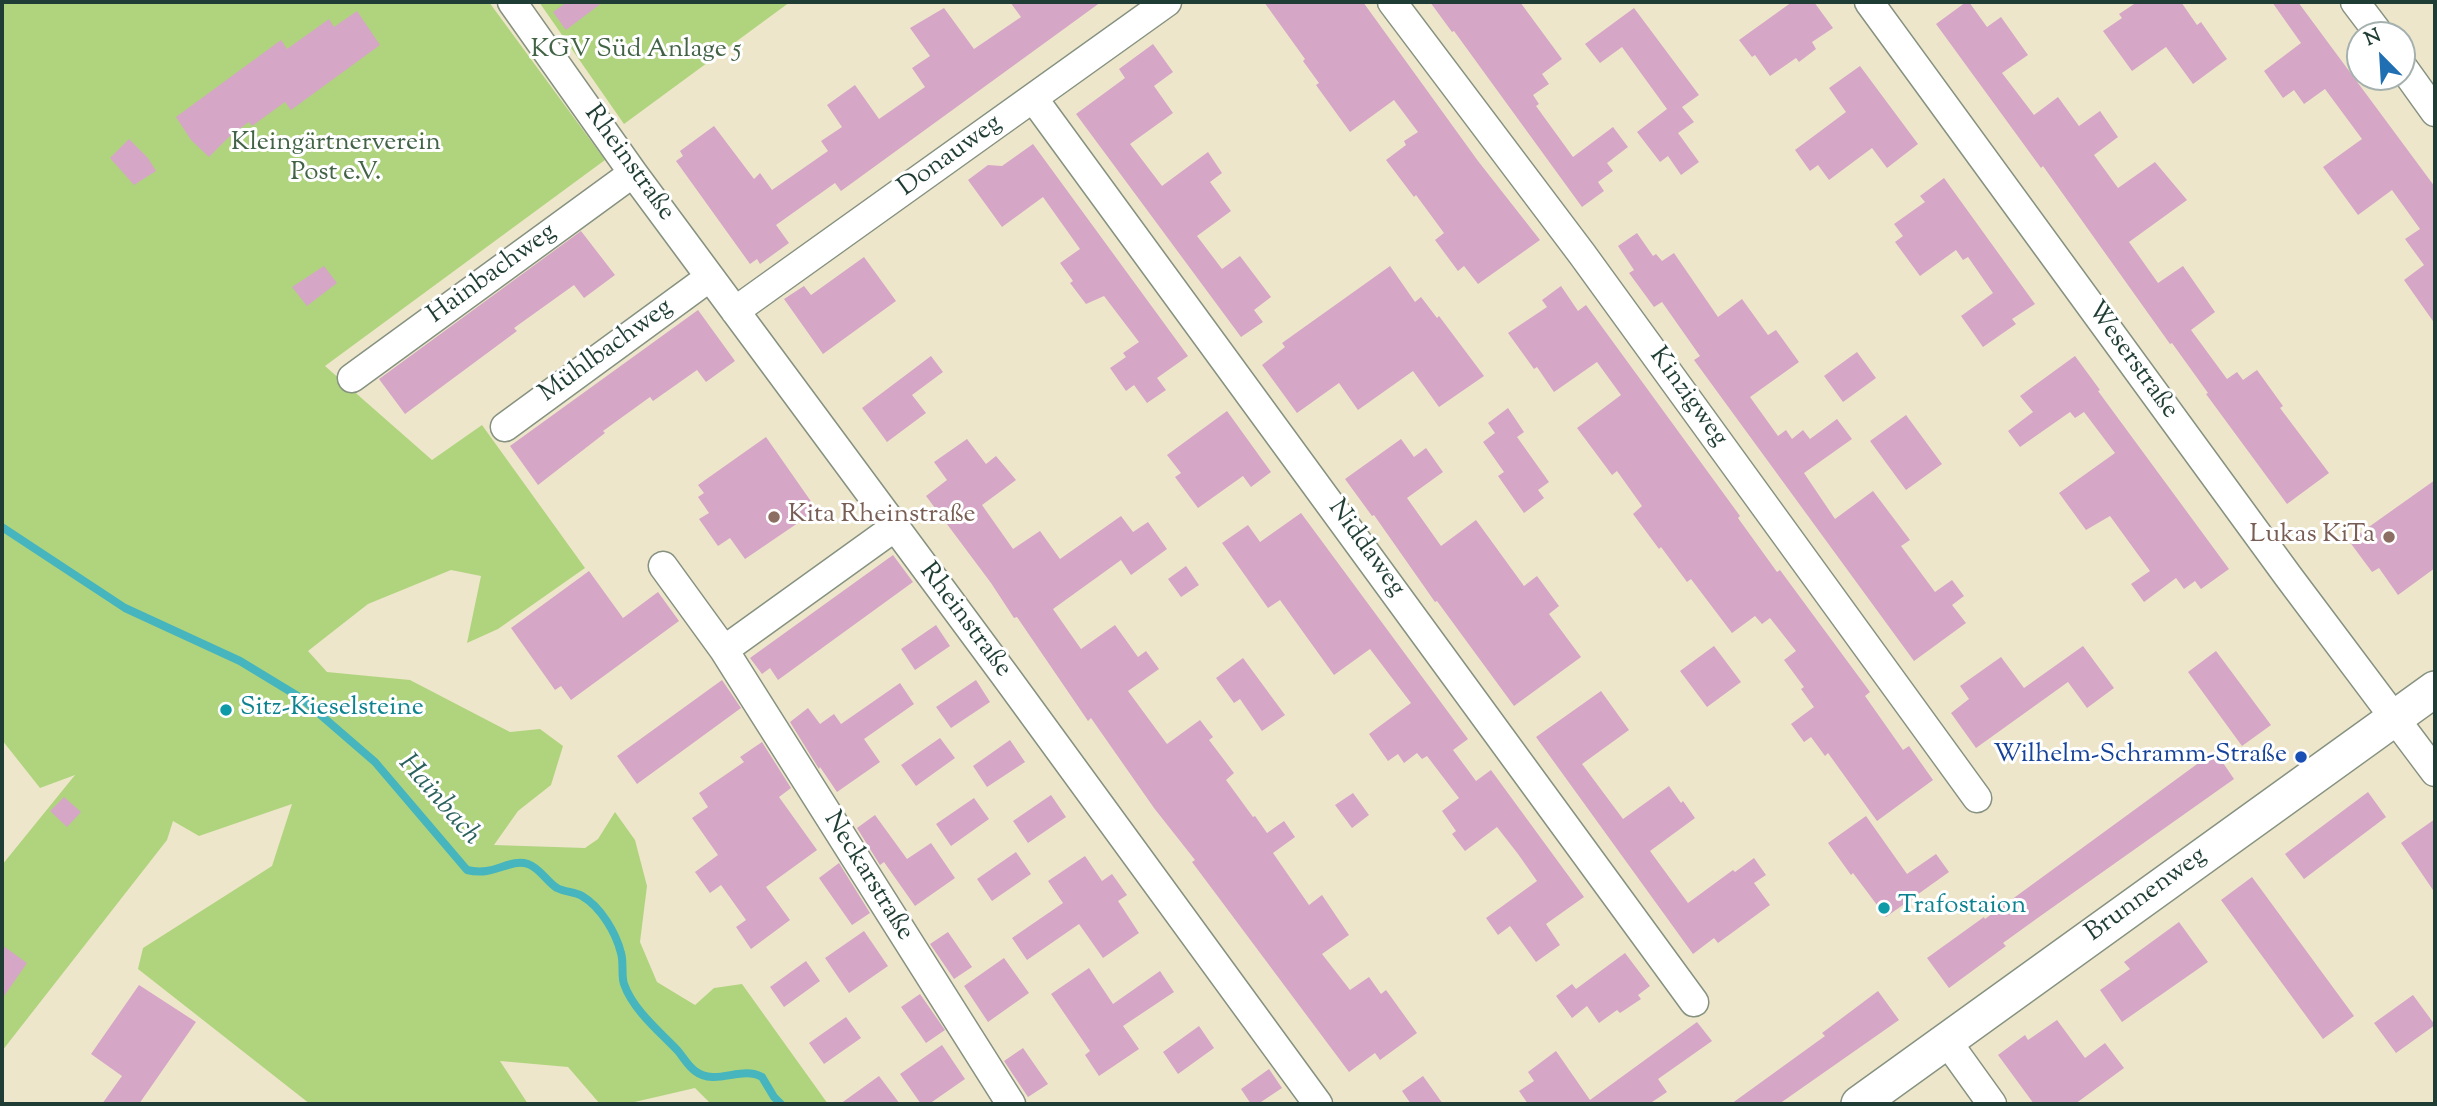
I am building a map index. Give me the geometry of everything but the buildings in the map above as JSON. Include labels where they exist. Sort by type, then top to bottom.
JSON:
[{"type":"street","name":"Rheinstraße","points":[[512,2],[633,173],[895,527],[1312,1102]]},
{"type":"street","name":"Donauweg","points":[[735,311],[1167,2]]},
{"type":"street","name":"Kinzigweg","points":[[1392,2],[1583,254],[1978,798]]},
{"type":"street","name":"Weserstraße","points":[[1869,2],[2394,719]]},
{"type":"street","points":[[2355,2],[2369,21]]},
{"type":"street","points":[[2416,86],[2435,112]]},
{"type":"street","name":"Niddaweg","points":[[1034,98],[1694,1002]]},
{"type":"street","name":"Hainbachweg","points":[[352,378],[633,173]]},
{"type":"street","name":"Mühlbachweg","points":[[505,428],[710,277]]},
{"type":"street","points":[[724,650],[895,527]]},
{"type":"street","name":"Neckarstraße","points":[[663,566],[724,650],[1011,1104]]},
{"type":"street","name":"Brunnenweg","points":[[1858,1104],[2435,688]]},
{"type":"street","points":[[2394,719],[2435,772]]},
{"type":"street","points":[[1946,1040],[1992,1104]]},
{"type":"green space","name":"Kleingärtnerverein Post e.V.","points":[[2,2],[489,2],[605,160],[325,366],[432,460],[482,425],[585,568],[498,629],[467,643],[481,576],[451,570],[368,604],[308,651],[327,672],[410,680],[510,732],[540,729],[563,746],[551,785],[518,811],[494,845],[585,848],[598,839],[615,812],[635,840],[647,886],[640,942],[657,982],[695,1005],[714,988],[742,984],[828,1104],[711,1104],[695,1088],[626,1104],[600,1104],[568,1067],[500,1061],[528,1104],[310,1104],[138,969],[143,948],[272,866],[292,804],[199,836],[173,821],[167,840],[2,1051],[2,865],[75,775],[40,788],[2,740]]},
{"type":"green space","name":"KGV Süd Anlage 5","points":[[539,2],[790,2],[624,124]]},
{"type":"waterway","name":"Hainbach","points":[[2,527],[125,608],[240,661],[301,698],[375,762],[467,870],[477,872],[514,863],[528,864],[557,888],[589,901],[607,921],[619,945],[624,984],[628,994],[690,1067],[711,1077],[746,1073],[762,1077],[781,1104]]},
{"type":"place","name":"Kita Rheinstraße","points":[[774,517]]},
{"type":"place","name":"Lukas KiTa","points":[[2389,537]]},
{"type":"place","name":"Sitz-Kieselsteine","points":[[226,710]]},
{"type":"place","name":"Wilhelm-Schramm-Straße","points":[[2301,757]]},
{"type":"place","name":"Trafostaion","points":[[1884,908]]}]
